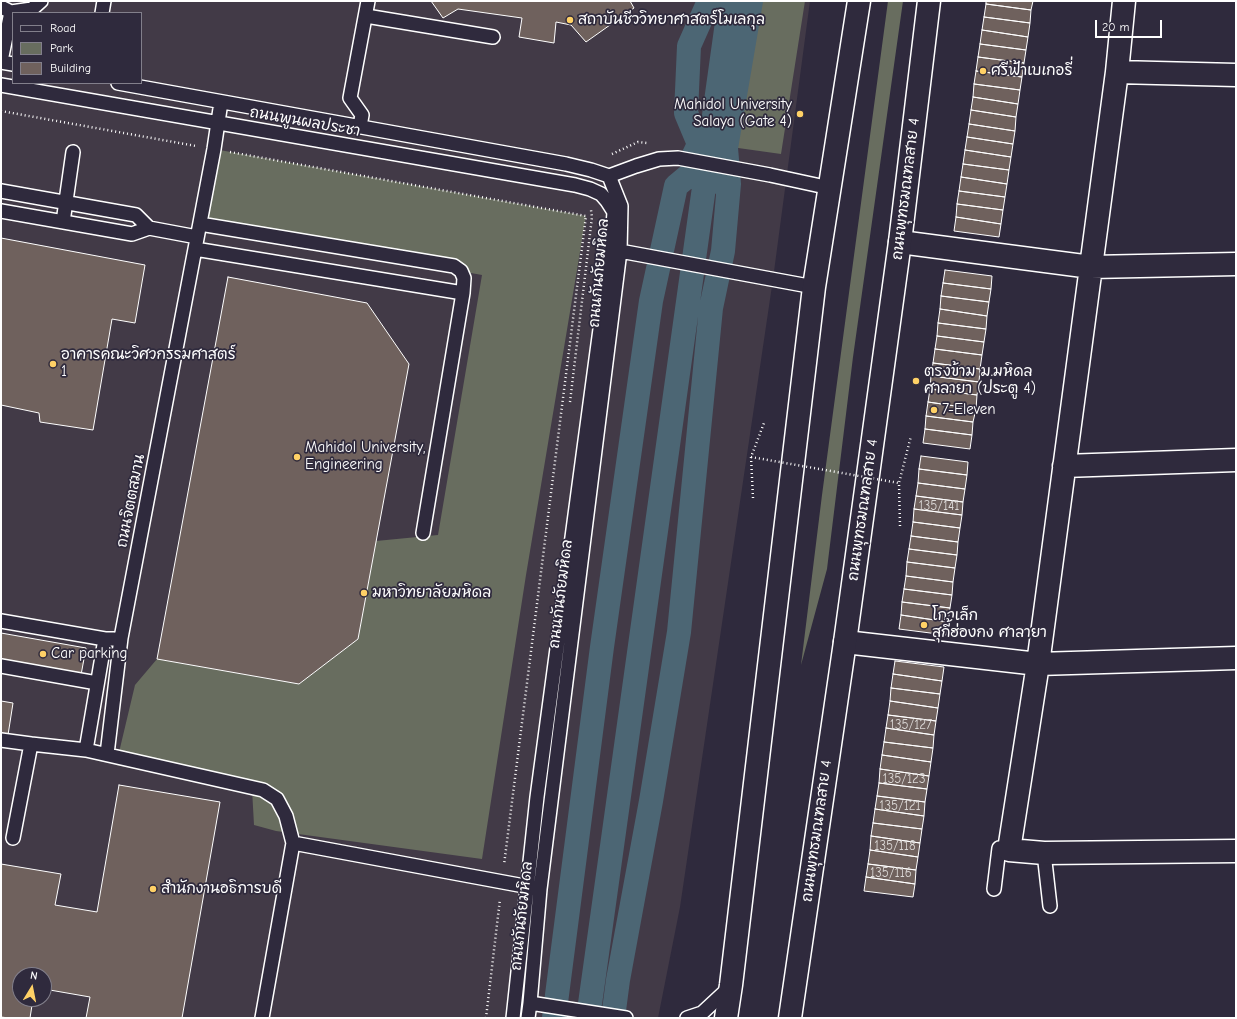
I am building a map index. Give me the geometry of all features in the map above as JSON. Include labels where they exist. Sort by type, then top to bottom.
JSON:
[{"type":"street","points":[[726,1018],[814,287],[859,1]]},
{"type":"street","name":"ถนนพุทธมณฑลสาย 4","points":[[790,1018],[845,642],[900,242],[929,1]]},
{"type":"street","points":[[1124,1],[1117,72],[1038,664],[1009,850],[1044,853],[1236,851]]},
{"type":"street","points":[[1117,72],[1236,75]]},
{"type":"street","points":[[900,242],[1091,267],[1236,264]]},
{"type":"street","points":[[1064,466],[1236,460]]},
{"type":"street","points":[[845,642],[1038,664],[1236,658]]},
{"type":"lane","points":[[12,64],[1,62],[6,9],[32,9],[41,1]]},
{"type":"lane","points":[[102,12],[104,1]]},
{"type":"lane","points":[[360,126],[362,116],[350,98],[368,1]]},
{"type":"lane","points":[[366,16],[493,37]]},
{"type":"lane","name":"ถนนพูนผลประชา","points":[[123,84],[566,164],[609,176]]},
{"type":"lane","name":"ถนนพูนผลประชา","points":[[1,85],[575,185],[601,194]]},
{"type":"lane","name":"ถนนจิตตสมาน","points":[[107,754],[121,638],[214,149],[221,102]]},
{"type":"lane","points":[[63,222],[73,152]]},
{"type":"lane","points":[[609,176],[660,159],[678,158],[830,188]]},
{"type":"lane","name":"ถนนกันภัยมหิดล","points":[[528,1018],[540,889],[620,251],[621,206],[609,176]]},
{"type":"lane","points":[[1,191],[136,215],[149,228]]},
{"type":"lane","name":"ถนนกันภัยมหิดล","points":[[513,1018],[538,789],[612,240],[614,212],[608,201],[601,194]]},
{"type":"lane","points":[[1,212],[132,234],[149,228],[463,293]]},
{"type":"lane","points":[[197,237],[454,266],[461,271],[464,278],[463,293],[423,533]]},
{"type":"lane","points":[[620,251],[814,287]]},
{"type":"lane","points":[[1,621],[105,639],[121,638]]},
{"type":"lane","points":[[86,750],[105,639]]},
{"type":"lane","points":[[1,666],[97,683]]},
{"type":"lane","points":[[1,740],[86,750],[107,754],[263,790],[277,799],[286,816],[293,843],[262,1018]]},
{"type":"lane","points":[[13,838],[31,744]]},
{"type":"lane","points":[[293,843],[540,889]]},
{"type":"lane","points":[[994,889],[999,848],[1009,850]]},
{"type":"lane","points":[[1044,853],[1050,906]]},
{"type":"lane","points":[[687,1018],[702,1013],[731,985]]},
{"type":"lane","points":[[530,1003],[626,1018]]},
{"type":"path","points":[[1,111],[586,216],[486,1018]]},
{"type":"path","points":[[753,498],[751,457],[764,423]]},
{"type":"path","points":[[900,526],[899,483],[911,436]]},
{"type":"path","points":[[751,457],[899,483]]},
{"type":"shaded area","name":"มหาวิทยาลัยมหิดล","points":[[1,1],[810,1],[773,279],[680,907],[658,1018],[1,1018]]},
{"type":"green space","points":[[753,1],[805,1],[781,154],[731,147]]},
{"type":"green space","points":[[888,1],[903,1],[853,357],[827,569],[801,665],[822,495]]},
{"type":"green space","points":[[214,149],[586,216],[526,575],[482,859],[276,831],[254,825],[252,789],[116,765],[135,685],[157,659],[299,684],[358,639],[376,541],[438,535],[482,275],[200,224]]},
{"type":"building","name":"สถาบันชีววิทยาศาสตร์โมเลกุล","points":[[431,1],[630,1],[634,8],[586,42],[571,25],[556,22],[554,43],[519,37],[522,18],[458,9],[443,18]]},
{"type":"building","points":[[986,1],[1033,1],[1031,10],[986,4]]},
{"type":"building","points":[[986,4],[1031,10],[1030,23],[984,17]]},
{"type":"building","points":[[984,17],[1030,23],[1028,37],[982,30]]},
{"type":"building","points":[[982,30],[1028,37],[1026,50],[980,44]]},
{"type":"building","points":[[980,44],[1026,50],[1024,63],[978,57]]},
{"type":"building","points":[[978,57],[1024,63],[1022,77],[976,71]]},
{"type":"building","points":[[976,71],[1022,77],[1020,90],[974,84]]},
{"type":"building","points":[[974,84],[1020,90],[1018,104],[973,97]]},
{"type":"building","points":[[973,97],[1018,104],[1016,117],[971,110]]},
{"type":"building","points":[[971,110],[1016,117],[1015,131],[969,124]]},
{"type":"building","points":[[969,124],[1015,131],[1013,144],[967,137]]},
{"type":"building","points":[[967,137],[1013,144],[1011,157],[965,150]]},
{"type":"building","points":[[965,150],[1011,157],[1009,170],[963,164]]},
{"type":"building","points":[[963,164],[1009,170],[1007,184],[961,177]]},
{"type":"building","points":[[961,177],[1007,184],[1005,197],[959,191]]},
{"type":"building","points":[[959,191],[1005,197],[1003,210],[957,204]]},
{"type":"building","points":[[957,204],[1003,210],[1001,224],[956,217]]},
{"type":"building","points":[[956,217],[1001,224],[999,237],[954,231]]},
{"type":"building","name":"อาคารคณะวิศวกรรมศาสตร์ 1","points":[[1,238],[145,265],[135,323],[112,319],[93,430],[40,422],[39,413],[1,405]]},
{"type":"building","points":[[945,270],[992,276],[991,289],[943,283]]},
{"type":"building","points":[[228,277],[367,303],[409,364],[358,639],[299,684],[157,659]]},
{"type":"building","points":[[943,283],[991,289],[989,302],[941,296]]},
{"type":"building","points":[[941,296],[989,302],[987,316],[940,309]]},
{"type":"building","points":[[940,309],[987,316],[986,329],[938,323]]},
{"type":"building","points":[[938,323],[986,329],[984,342],[937,336]]},
{"type":"building","points":[[937,336],[984,342],[982,355],[935,349]]},
{"type":"building","points":[[935,349],[982,355],[980,369],[933,363]]},
{"type":"building","points":[[933,363],[980,369],[979,382],[931,376]]},
{"type":"building","points":[[931,376],[979,382],[977,395],[930,389]]},
{"type":"building","points":[[930,389],[977,395],[976,409],[928,402]]},
{"type":"building","points":[[928,402],[976,409],[973,422],[926,416]]},
{"type":"building","points":[[926,416],[973,422],[972,435],[925,429]]},
{"type":"building","points":[[925,429],[972,435],[970,449],[923,443]]},
{"type":"building","points":[[921,456],[968,462],[967,475],[919,469]]},
{"type":"building","points":[[919,469],[967,475],[965,489],[918,483]]},
{"type":"building","points":[[918,483],[965,489],[963,502],[916,496]]},
{"type":"building","points":[[916,496],[963,502],[962,515],[914,509]]},
{"type":"building","points":[[914,509],[962,515],[960,528],[913,522]]},
{"type":"building","points":[[913,522],[960,528],[958,542],[911,536]]},
{"type":"building","points":[[911,536],[958,542],[957,555],[909,549]]},
{"type":"building","points":[[909,549],[957,555],[955,568],[907,562]]},
{"type":"building","points":[[907,562],[955,568],[953,582],[906,576]]},
{"type":"building","points":[[906,576],[953,582],[952,595],[904,589]]},
{"type":"building","points":[[904,589],[952,595],[950,608],[902,602]]},
{"type":"building","points":[[902,602],[950,608],[948,622],[901,615]]},
{"type":"building","name":"โกวเล็ก สุกี้ฮ่องกง ศาลายา","points":[[901,615],[948,622],[946,635],[899,629]]},
{"type":"building","name":"Car parking","points":[[1,633],[86,648],[81,675],[1,661]]},
{"type":"building","points":[[895,661],[944,667],[942,681],[893,674]]},
{"type":"building","points":[[893,674],[942,681],[940,694],[891,688]]},
{"type":"building","points":[[891,688],[940,694],[938,708],[890,701]]},
{"type":"building","points":[[1,701],[13,703],[8,735],[1,733]]},
{"type":"building","points":[[890,701],[938,708],[936,721],[888,715]]},
{"type":"building","points":[[888,715],[936,721],[934,735],[886,728]]},
{"type":"building","points":[[886,728],[934,735],[933,748],[884,742]]},
{"type":"building","points":[[884,742],[933,748],[931,762],[882,755]]},
{"type":"building","points":[[882,755],[931,762],[929,776],[880,769]]},
{"type":"building","points":[[880,769],[929,776],[927,789],[879,783]]},
{"type":"building","points":[[879,783],[927,789],[925,802],[877,796]]},
{"type":"building","name":"สำนักงานอธิการบดี","points":[[119,785],[220,802],[182,1018],[86,1018],[90,997],[52,990],[52,967],[12,967],[12,1007],[32,1007],[30,1018],[1,1017],[1,864],[61,874],[55,905],[97,912]]},
{"type":"building","points":[[877,796],[925,802],[924,816],[875,809]]},
{"type":"building","points":[[875,809],[924,816],[922,829],[873,823]]},
{"type":"building","points":[[873,823],[922,829],[920,843],[871,836]]},
{"type":"building","points":[[871,836],[920,843],[918,857],[870,850]]},
{"type":"building","points":[[870,850],[918,857],[916,870],[868,864]]},
{"type":"building","points":[[868,864],[916,870],[915,884],[866,877]]},
{"type":"building","points":[[866,877],[915,884],[913,897],[864,891]]},
{"type":"waterway","points":[[691,161],[699,144],[686,113],[689,46],[709,1]]},
{"type":"waterway","points":[[588,1018],[730,1]]},
{"type":"waterway","points":[[719,182],[729,184],[726,148],[751,1]]},
{"type":"waterway","points":[[554,1018],[602,647],[651,301],[676,186],[688,176],[729,184],[723,251],[711,308],[679,632],[651,801],[618,980],[613,1018]]},
{"type":"place","name":"สถาบันชีววิทยาศาสตร์โมเลกุล","points":[[570,20]]},
{"type":"place","name":"ศรีฟ้าเบเกอรี่","points":[[983,71]]},
{"type":"place","name":"Mahidol University Salaya (Gate 4)","points":[[800,114]]},
{"type":"place","name":"อาคารคณะวิศวกรรมศาสตร์ 1","points":[[53,364]]},
{"type":"place","name":"ตรงข้าม ม.มหิดล ศาลายา (ประตู 4)","points":[[916,381]]},
{"type":"place","name":"7-Eleven","points":[[934,410]]},
{"type":"place","name":"Mahidol University, Engineering","points":[[297,457]]},
{"type":"place","name":"มหาวิทยาลัยมหิดล","points":[[364,593]]},
{"type":"place","name":"โกวเล็ก สุกี้ฮ่องกง ศาลายา","points":[[924,625]]},
{"type":"place","name":"Car parking","points":[[43,654]]},
{"type":"place","name":"สำนักงานอธิการบดี","points":[[153,889]]}]
